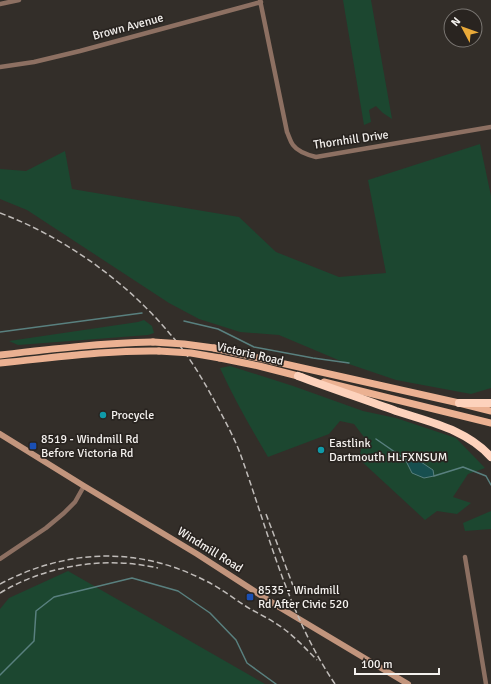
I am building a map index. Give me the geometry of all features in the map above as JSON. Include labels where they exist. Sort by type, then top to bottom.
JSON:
[{"type":"highway","points":[[298,376],[450,429],[479,445],[491,457]]},
{"type":"highway","points":[[459,403],[491,403]]},
{"type":"main road","name":"Victoria Road","points":[[0,355],[139,342],[184,344],[214,348],[459,403],[491,412]]},
{"type":"main road","name":"Victoria Road","points":[[0,363],[141,350],[191,353],[259,366],[491,423]]},
{"type":"main road","name":"Windmill Road","points":[[0,434],[197,554],[279,607],[408,684]]},
{"type":"street","points":[[0,4],[19,0]]},
{"type":"street","name":"Brown Avenue","points":[[0,67],[34,62],[80,51],[260,1]]},
{"type":"street","name":"Thornhill Drive","points":[[260,1],[287,132],[293,146],[298,150],[316,157],[491,127]]},
{"type":"street","points":[[0,560],[46,528],[64,513],[75,502],[84,486]]},
{"type":"street","points":[[465,557],[486,684]]},
{"type":"green space","points":[[343,0],[371,0],[392,119],[376,106],[369,110],[371,122],[364,125]]},
{"type":"green space","points":[[480,144],[491,196],[491,388],[471,394],[396,380],[343,362],[279,335],[240,332],[199,319],[169,303],[27,210],[0,199],[0,169],[26,171],[65,151],[72,189],[239,217],[276,252],[339,277],[386,273],[368,180]]},
{"type":"green space","points":[[144,320],[152,326],[154,333],[148,335],[18,345],[9,341],[138,322]]},
{"type":"green space","points":[[230,366],[293,386],[363,411],[396,418],[456,438],[485,468],[468,474],[453,497],[471,503],[457,514],[437,511],[425,520],[359,459],[364,437],[354,424],[340,421],[329,434],[268,457],[220,368]]},
{"type":"green space","points":[[491,511],[491,529],[465,531],[463,523]]},
{"type":"green space","points":[[68,571],[265,684],[0,684],[0,609],[9,598]]},
{"type":"water","points":[[405,459],[418,460],[433,470],[434,476],[424,478],[412,473]]},
{"type":"waterway","points":[[0,332],[142,313]]},
{"type":"waterway","points":[[184,321],[218,329],[254,347],[349,363]]},
{"type":"waterway","points":[[376,439],[405,459]]},
{"type":"waterway","points":[[434,476],[463,467],[486,476],[491,485]]},
{"type":"waterway","points":[[0,675],[34,641],[36,611],[54,597],[132,578],[178,591],[210,613],[236,640],[247,663],[276,684]]},
{"type":"railway","points":[[0,213],[24,223],[70,248],[114,279],[153,315],[189,358],[210,393],[240,453],[280,572],[304,630],[335,684]]},
{"type":"railway","points":[[266,514],[295,591]]},
{"type":"railway","points":[[0,584],[25,572],[76,558],[102,556],[127,557],[153,561],[179,569],[215,586],[284,629],[317,660]]},
{"type":"railway","points":[[0,593],[18,583],[37,576],[77,566],[97,563],[118,563],[138,564],[158,568]]},
{"type":"place","name":"Procycle","points":[[103,415]]},
{"type":"place","name":"8519 - Windmill Rd Before Victoria Rd","points":[[33,446]]},
{"type":"place","name":"Eastlink Dartmouth HLFXNSUM","points":[[321,450]]},
{"type":"place","name":"8535 - Windmill Rd After Civic 520","points":[[250,597]]}]
